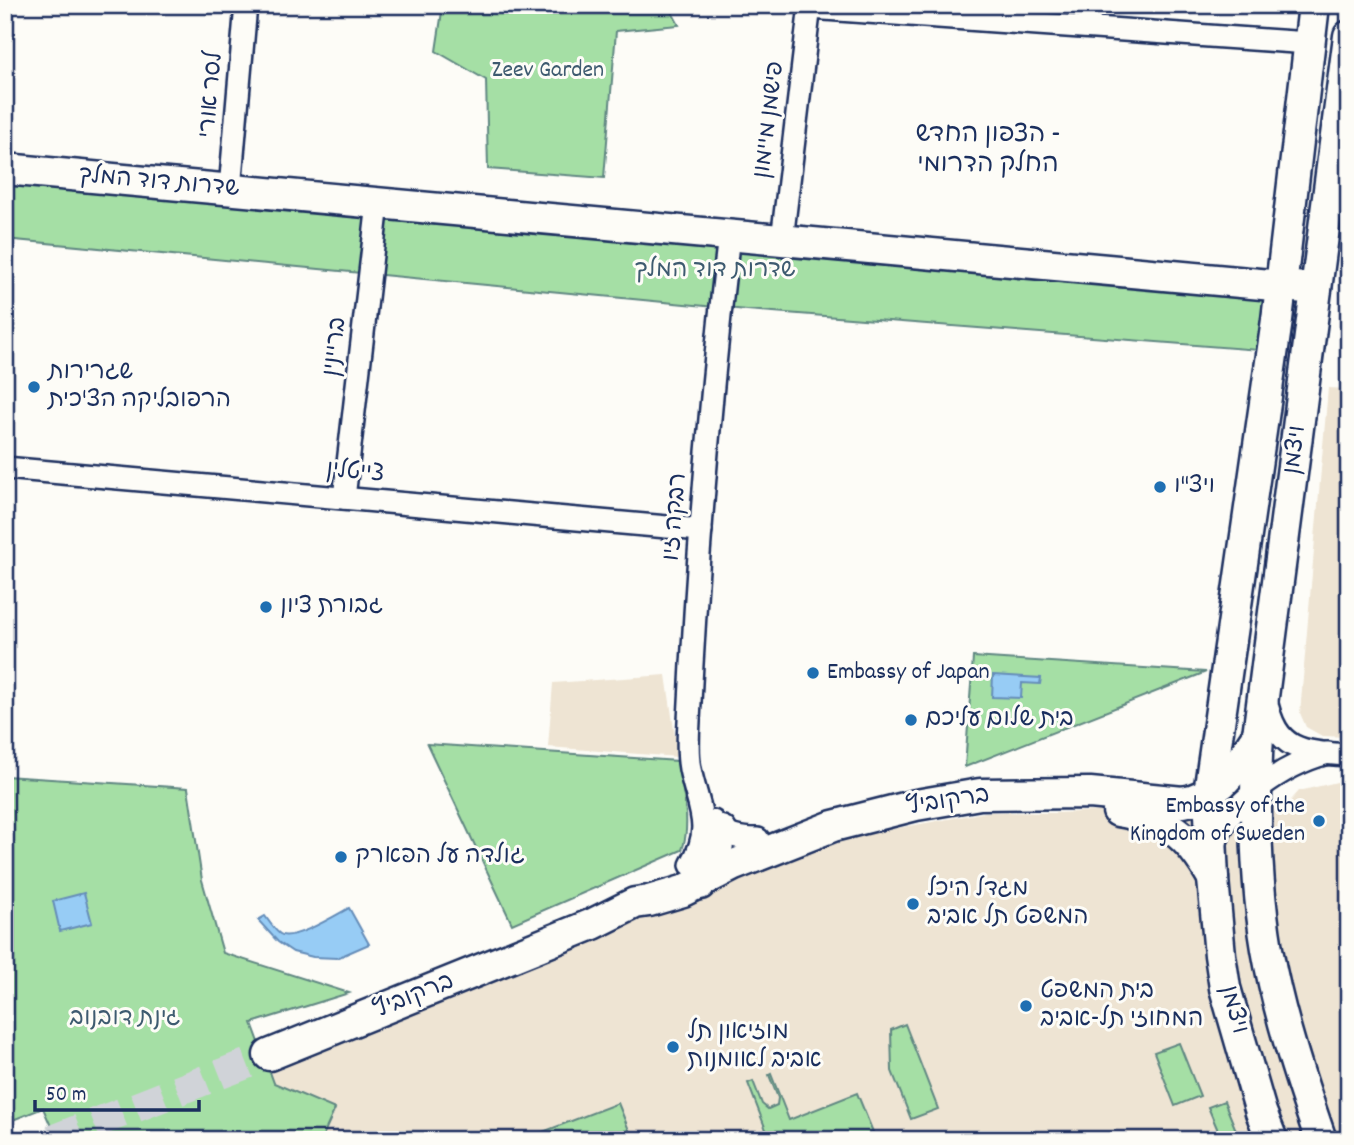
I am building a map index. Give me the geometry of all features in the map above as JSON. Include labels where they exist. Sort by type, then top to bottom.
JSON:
[{"type":"street","name":"לסר אורי","points":[[230,189],[246,5]]},
{"type":"street","points":[[1089,27],[1090,5]]},
{"type":"street","name":"ויצמן","points":[[1272,1140],[1261,1112],[1226,988],[1220,955],[1209,793],[1280,286],[1314,5]]},
{"type":"street","points":[[810,6],[1309,43]]},
{"type":"street","name":"פישמן מיימון","points":[[782,240],[810,6]]},
{"type":"street","name":"ויצמן","points":[[1321,1140],[1300,1079],[1267,949],[1255,823],[1255,791],[1258,735],[1349,36]]},
{"type":"street","name":"שדרות דוד המלך","points":[[5,169],[1316,289]]},
{"type":"street","name":"בריינין","points":[[344,498],[378,203]]},
{"type":"street","name":"רבקה זיו","points":[[707,859],[700,802],[690,769],[688,740],[701,530],[729,235]]},
{"type":"street","name":"צייטלין","points":[[5,468],[701,530]]},
{"type":"street","points":[[1264,691],[1269,715],[1277,733],[1288,744],[1308,751],[1338,754]]},
{"type":"street","name":"ברקוביץ","points":[[707,859],[734,866],[833,826],[916,805],[986,794],[1090,793],[1183,802],[1209,793],[1235,769],[1258,735]]},
{"type":"street","points":[[1212,868],[1215,843],[1234,813],[1255,791],[1295,764],[1338,754]]},
{"type":"street","name":"ברקוביץ","points":[[269,1055],[593,924],[635,902],[649,901],[707,859],[828,811],[911,789],[975,779],[1086,777],[1183,787],[1209,793]]},
{"type":"street","name":"ויצמן","points":[[1209,793],[1221,799],[1234,813],[1252,842],[1259,864]]},
{"type":"street","points":[[986,794],[1082,804],[1168,824],[1212,868]]},
{"type":"street","name":"רבקה זיו","points":[[700,802],[701,848],[707,859]]},
{"type":"shaded area","points":[[1328,388],[1349,389],[1349,737],[1322,736],[1306,727],[1300,713]]},
{"type":"shaded area","points":[[666,675],[678,757],[548,747],[553,683]]},
{"type":"shaded area","points":[[1337,782],[1349,783],[1349,1140],[79,1140],[320,1051],[754,872],[860,835],[986,812],[1054,813],[1285,807],[1299,791]]},
{"type":"green space","name":"Zeev Garden","points":[[443,5],[668,5],[679,25],[616,31],[604,178],[488,169],[486,80],[436,51]]},
{"type":"green space","name":"שדרות דוד המלך","points":[[5,175],[1280,286],[1272,351],[747,310],[5,239]]},
{"type":"green space","points":[[973,657],[1206,672],[965,767]]},
{"type":"green space","points":[[427,744],[678,761],[686,817],[682,850],[512,924]]},
{"type":"green space","name":"גינת דובנוב","points":[[5,776],[188,788],[202,880],[223,953],[349,993],[252,1023],[274,1083],[335,1109],[321,1140],[57,1140],[43,1108],[5,1123]]},
{"type":"green space","points":[[905,1024],[938,1109],[911,1119],[892,1071],[891,1030]]},
{"type":"green space","points":[[1179,1043],[1200,1096],[1175,1106],[1154,1052]]},
{"type":"green space","points":[[771,1074],[789,1120],[857,1093],[873,1132],[853,1140],[770,1140],[748,1083],[753,1081],[762,1104],[768,1109],[777,1105],[778,1098],[769,1075]]},
{"type":"green space","points":[[1224,1101],[1240,1140],[1222,1140],[1208,1107]]},
{"type":"green space","points":[[618,1103],[633,1140],[527,1138]]},
{"type":"water","points":[[993,675],[1041,678],[1040,684],[1022,683],[1021,698],[992,697]]},
{"type":"water","points":[[84,893],[92,923],[60,931],[53,901]]},
{"type":"water","points":[[349,908],[369,944],[337,958],[313,957],[293,952],[278,942],[258,920],[265,916],[280,934],[294,934],[314,927]]},
{"type":"tunnel","points":[[52,1140],[269,1055]]},
{"type":"place","name":"שגרירות הרפובליקה הצ'כית","points":[[34,387]]},
{"type":"place","name":"ויצ\"ו","points":[[1160,487]]},
{"type":"place","name":"גבורת ציון","points":[[266,607]]},
{"type":"place","name":"Embassy of Japan","points":[[813,673]]},
{"type":"place","name":"בית שלום עליכם","points":[[911,720]]},
{"type":"place","name":"Embassy of the Kingdom of Sweden","points":[[1319,821]]},
{"type":"place","name":"גולדה על הפארק","points":[[341,857]]},
{"type":"place","name":"מגדל היכל המשפט תל אביב","points":[[913,904]]},
{"type":"place","name":"בית המשפט המחוזי תל-אביב","points":[[1026,1006]]},
{"type":"place","name":"מוזיאון תל אביב לאומנות","points":[[673,1047]]},
{"type":"district","name":"הצפון החדש - החלק הדרומי","points":[[988,150]]}]
